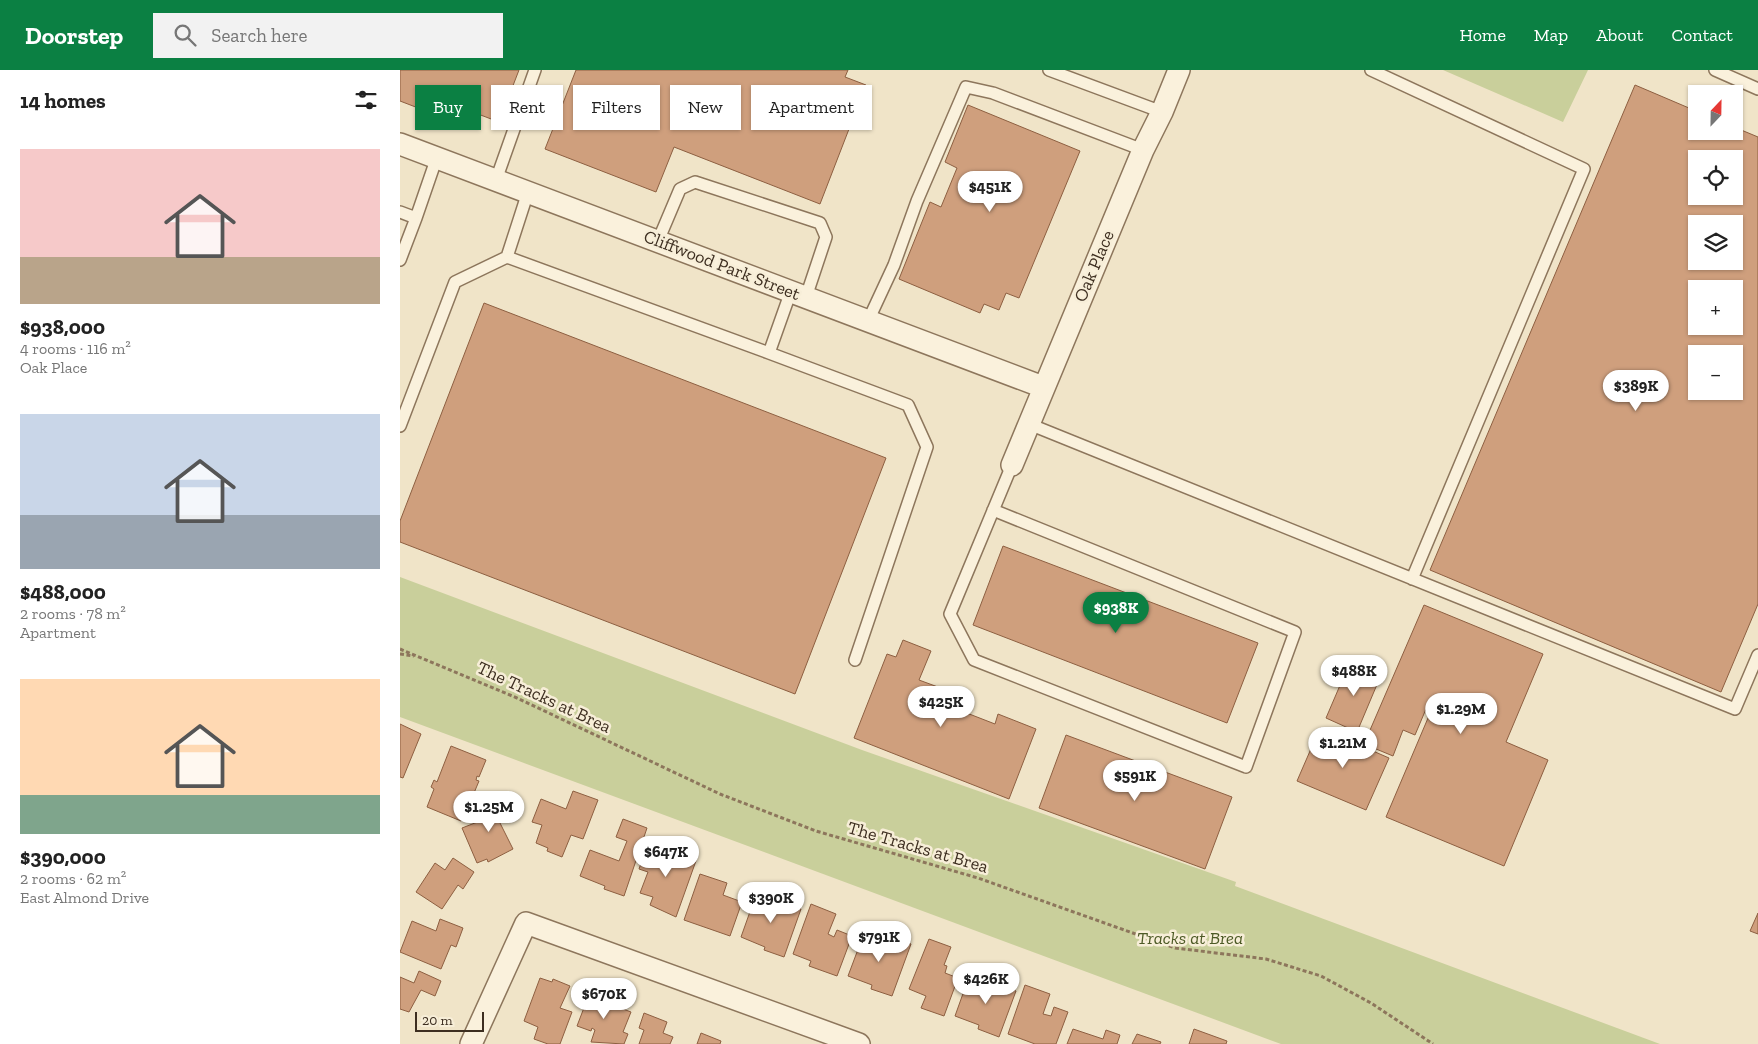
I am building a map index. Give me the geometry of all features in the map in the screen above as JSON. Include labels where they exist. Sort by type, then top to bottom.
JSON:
[{"type":"street","name":"Oak Place","points":[[1012,465],[1142,150],[1162,112],[1179,70]]},
{"type":"street","name":"Cliffwood Park Street","points":[[400,144],[1043,387]]},
{"type":"street","points":[[471,1044],[526,923],[859,1044]]},
{"type":"lane","points":[[496,180],[535,70]]},
{"type":"lane","points":[[1049,70],[1162,112]]},
{"type":"lane","points":[[1371,70],[1584,169],[1412,579]]},
{"type":"lane","points":[[1715,70],[1758,89]]},
{"type":"lane","points":[[868,321],[894,265],[917,201],[966,87],[993,93],[1142,150]]},
{"type":"lane","points":[[400,260],[437,157]]},
{"type":"lane","points":[[658,241],[680,189],[695,182],[820,223],[826,237],[769,354]]},
{"type":"lane","points":[[400,426],[456,282],[507,257],[528,192]]},
{"type":"lane","points":[[400,212],[416,218]]},
{"type":"lane","points":[[507,257],[908,405],[927,446],[855,660]]},
{"type":"lane","points":[[1029,424],[1735,709],[1758,655]]},
{"type":"lane","points":[[993,510],[1295,632],[1246,767],[974,660],[950,614],[993,510],[1012,465]]},
{"type":"path","name":"The Tracks at Brea","points":[[400,649],[517,698],[720,794],[816,831],[971,875],[1175,948],[1266,959],[1321,976],[1371,1002],[1433,1044]]},
{"type":"path","points":[[400,654],[422,657]]},
{"type":"green space","points":[[1443,70],[1588,70],[1563,122]]},
{"type":"green space","name":"Tracks at Brea","points":[[400,577],[862,750],[1236,882],[1235,886],[1660,1044],[1281,1044],[400,717]]},
{"type":"building","points":[[400,70],[519,70],[513,85],[491,85],[491,119],[481,115],[481,85],[415,85],[415,107],[400,101]]},
{"type":"building","points":[[576,70],[848,70],[845,77],[866,85],[751,85],[751,130],[849,130],[820,204],[674,147],[656,192],[545,149],[552,130],[563,130],[563,103]]},
{"type":"building","points":[[1635,85],[1688,108],[1688,140],[1743,140],[1743,131],[1758,137],[1758,604],[1721,692],[1430,570]]},
{"type":"building","points":[[968,105],[1080,151],[1019,298],[1006,293],[999,310],[984,304],[980,313],[899,279],[930,202],[941,207],[957,168],[945,162]]},
{"type":"building","points":[[484,303],[886,458],[795,694],[400,542],[400,521]]},
{"type":"building","points":[[1003,546],[1258,643],[1227,723],[973,625]]},
{"type":"building","points":[[1424,605],[1543,654],[1506,742],[1548,760],[1504,866],[1386,817],[1431,711],[1426,709],[1415,735],[1403,730],[1393,756],[1364,744]]},
{"type":"building","points":[[903,640],[931,651],[919,680],[946,690],[941,703],[995,724],[998,714],[1036,729],[1009,799],[854,738],[887,654],[896,657]]},
{"type":"building","points":[[1350,662],[1381,675],[1357,732],[1326,718]]},
{"type":"building","points":[[400,724],[421,734],[403,778],[400,777]]},
{"type":"building","points":[[1320,728],[1389,758],[1366,810],[1297,781]]},
{"type":"building","points":[[1066,735],[1232,797],[1205,869],[1039,808]]},
{"type":"building","points":[[451,746],[486,760],[479,777],[477,776],[476,780],[479,781],[474,793],[471,792],[461,821],[427,807],[434,789],[431,787],[434,780],[437,782]]},
{"type":"building","points":[[573,791],[598,800],[583,839],[571,835],[562,857],[547,851],[548,848],[536,843],[542,825],[532,822],[541,799],[566,809]]},
{"type":"building","points":[[502,796],[510,816],[499,821],[513,849],[488,862],[487,859],[477,863],[462,828],[480,821],[477,814],[491,808],[489,802]]},
{"type":"building","points":[[623,819],[647,828],[624,896],[604,889],[605,886],[580,876],[590,850],[619,861],[627,841],[616,837]]},
{"type":"building","points":[[658,844],[670,848],[667,857],[679,861],[682,852],[697,858],[676,917],[650,905],[653,897],[640,893],[648,872],[639,869],[646,849],[655,852]]},
{"type":"building","points":[[453,858],[474,872],[463,889],[458,885],[442,909],[416,892],[435,863],[445,870]]},
{"type":"building","points":[[700,874],[727,883],[723,895],[742,902],[730,936],[684,920]]},
{"type":"building","points":[[757,892],[801,909],[784,957],[764,950],[765,947],[741,937]]},
{"type":"building","points":[[811,904],[836,914],[828,934],[834,937],[837,930],[852,936],[837,976],[809,966],[811,961],[793,954]]},
{"type":"building","points":[[1758,913],[1758,934],[1750,931]]},
{"type":"building","points":[[440,919],[463,928],[456,947],[451,945],[441,969],[400,952],[412,921],[436,931]]},
{"type":"building","points":[[866,928],[882,934],[878,946],[888,950],[892,938],[911,944],[892,996],[871,989],[872,985],[848,976]]},
{"type":"building","points":[[929,939],[951,947],[944,965],[947,966],[945,973],[958,978],[944,1016],[921,1008],[926,996],[909,989]]},
{"type":"building","points":[[419,971],[441,981],[435,996],[421,990],[409,1012],[400,1009],[400,977],[414,983]]},
{"type":"building","points":[[970,974],[1016,991],[999,1037],[978,1029],[979,1025],[955,1016]]},
{"type":"building","points":[[540,978],[552,982],[553,979],[570,986],[560,1008],[572,1012],[560,1044],[548,1044],[534,1039],[538,1027],[524,1021]]},
{"type":"building","points":[[1025,985],[1050,994],[1043,1014],[1051,1016],[1054,1007],[1068,1012],[1056,1044],[1035,1044],[1008,1034]]},
{"type":"building","points":[[590,992],[608,999],[607,1003],[631,1012],[623,1032],[628,1034],[624,1044],[591,1042],[595,1030],[592,1028],[591,1031],[577,1026]]},
{"type":"building","points":[[644,1013],[667,1022],[663,1033],[673,1037],[670,1044],[639,1044],[644,1030],[639,1028]]},
{"type":"building","points":[[1073,1029],[1103,1039],[1106,1030],[1120,1035],[1117,1044],[1067,1044]]},
{"type":"building","points":[[1194,1029],[1227,1041],[1226,1044],[1189,1044]]},
{"type":"building","points":[[701,1033],[721,1041],[720,1044],[697,1044]]},
{"type":"building","points":[[1137,1034],[1161,1042],[1160,1044],[1132,1044]]}]
